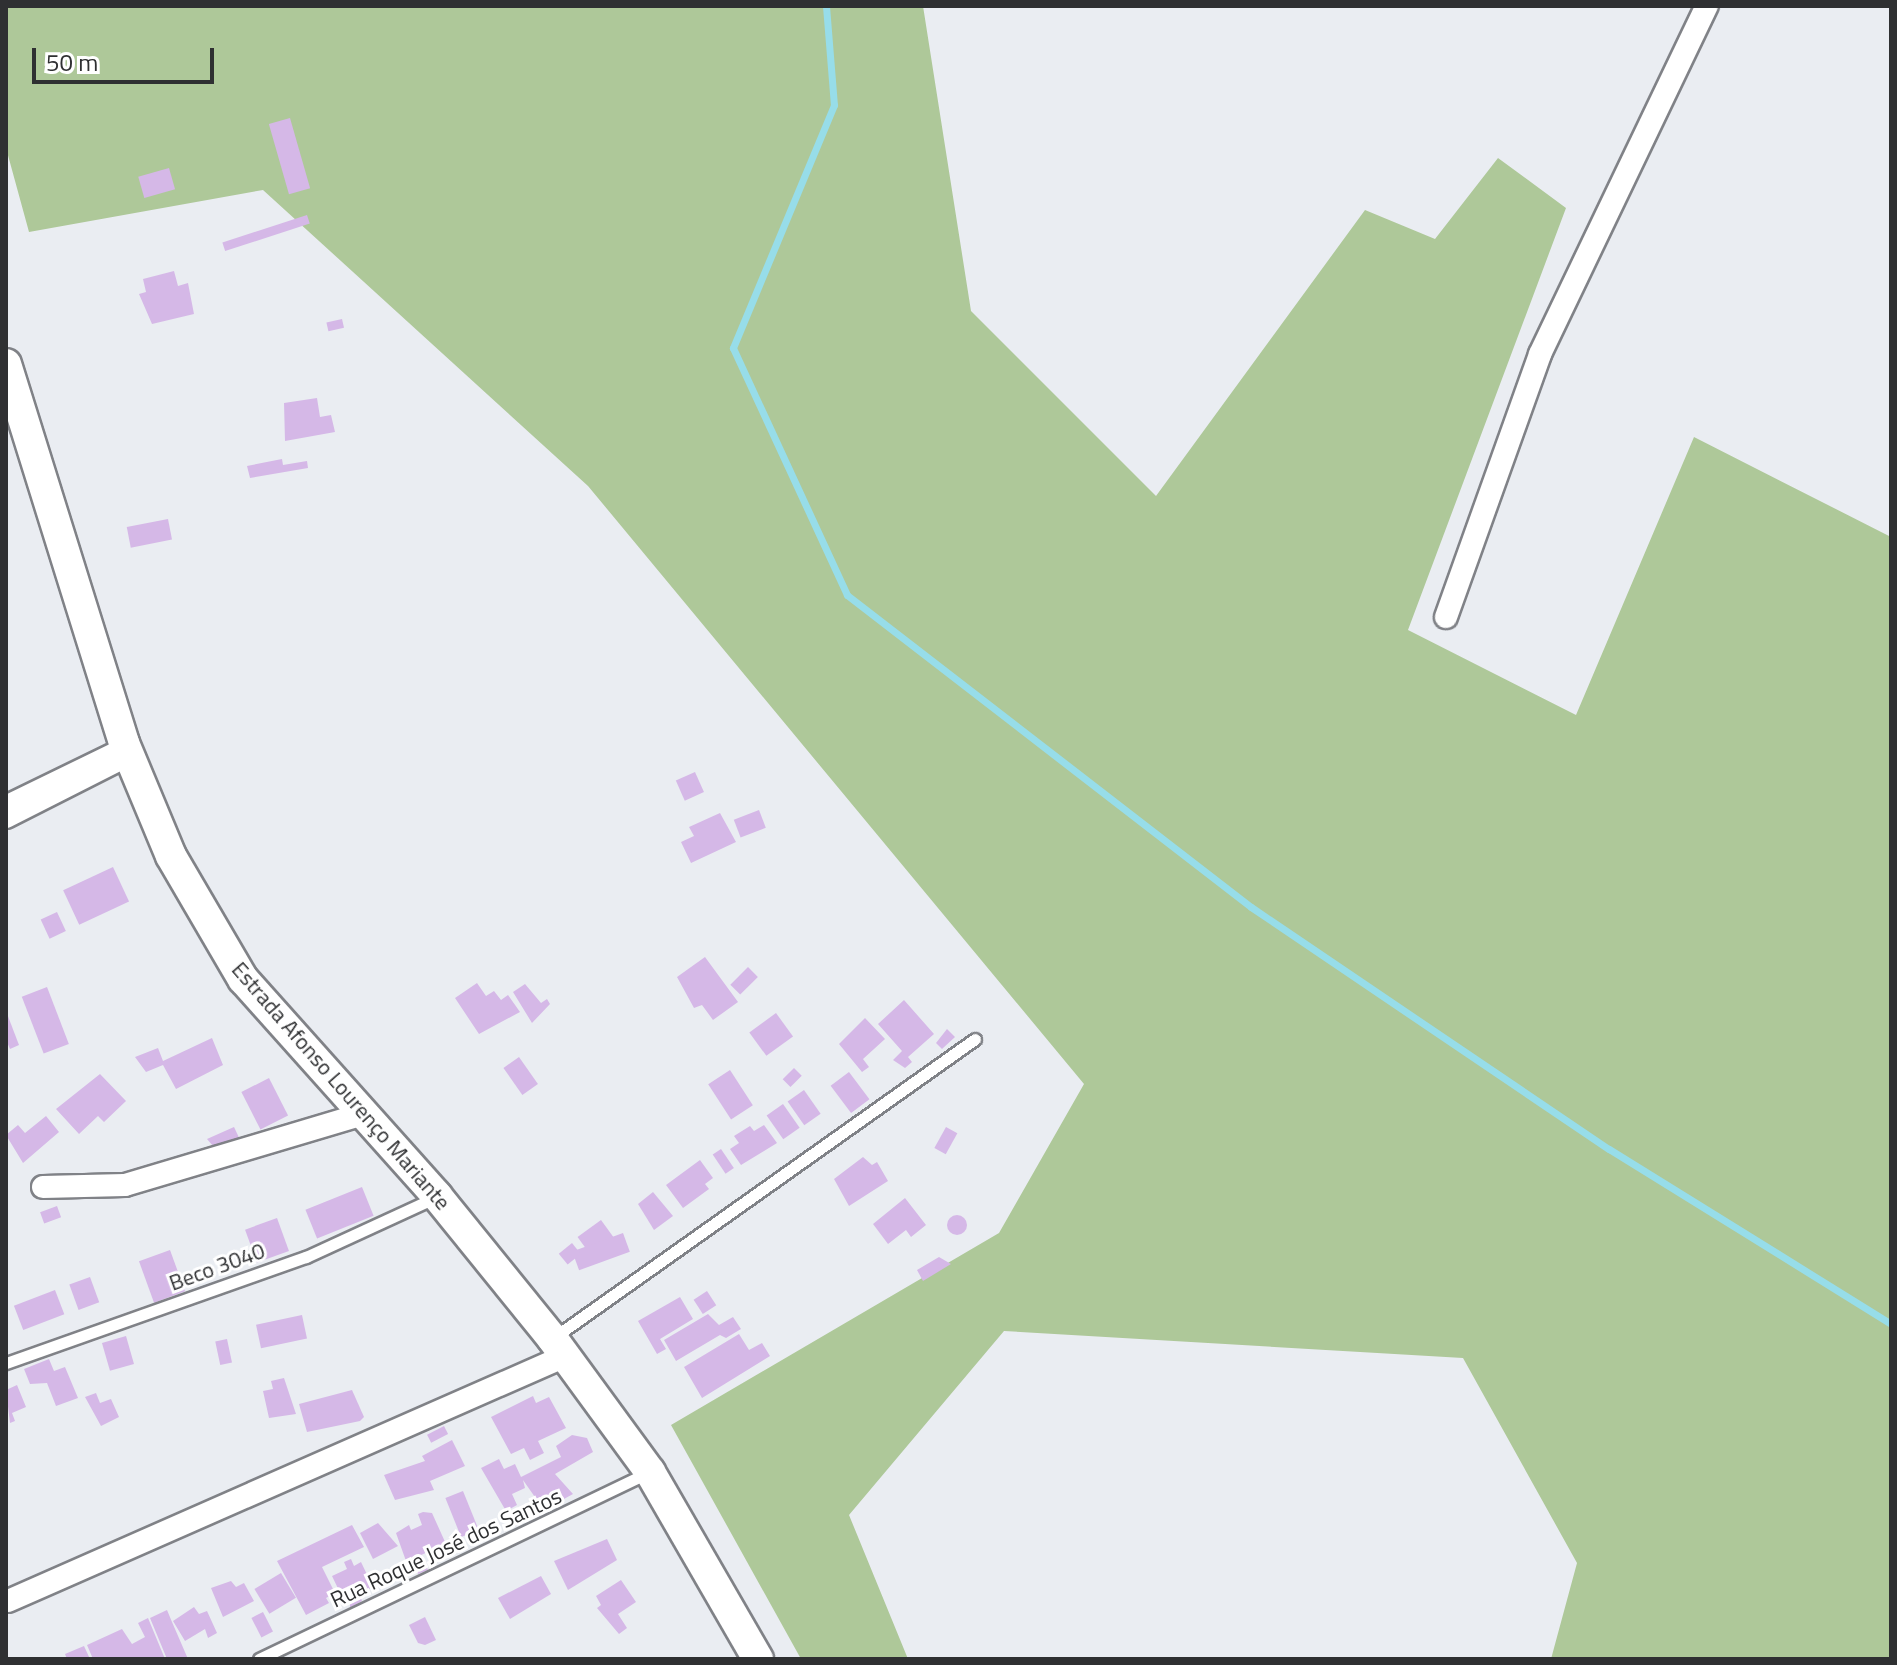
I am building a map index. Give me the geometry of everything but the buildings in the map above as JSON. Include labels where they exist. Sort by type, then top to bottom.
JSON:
[{"type":"main road","name":"Estrada Afonso Lourenço Mariante","points":[[6,364],[126,749],[171,856],[243,979],[437,1196],[559,1347],[650,1472],[758,1659]]},
{"type":"street","points":[[1446,617],[1540,354],[1707,6]]},
{"type":"street","points":[[6,817],[126,749]]},
{"type":"street","points":[[43,1187],[125,1185],[363,1114]]},
{"type":"street","points":[[8,1601],[559,1347]]},
{"type":"lane","points":[[6,800],[126,749]]},
{"type":"lane","points":[[559,1347],[975,1039]]},
{"type":"lane","name":"Beco 3040","points":[[6,1363],[306,1257],[437,1196]]},
{"type":"lane","name":"Rua Roque José dos Santos","points":[[259,1659],[650,1472]]},
{"type":"green space","points":[[6,6],[923,6],[971,311],[1156,496],[1365,210],[1435,239],[1498,158],[1566,208],[1408,630],[1576,715],[1694,437],[1891,537],[1891,1659],[1551,1659],[1577,1563],[1463,1358],[1004,1331],[849,1515],[908,1659],[801,1659],[671,1425],[999,1233],[1084,1084],[588,486],[263,190],[29,232],[6,148]]},
{"type":"waterway","points":[[826,6],[834,105],[733,348],[847,595],[1251,907],[1609,1149],[1891,1324]]}]
